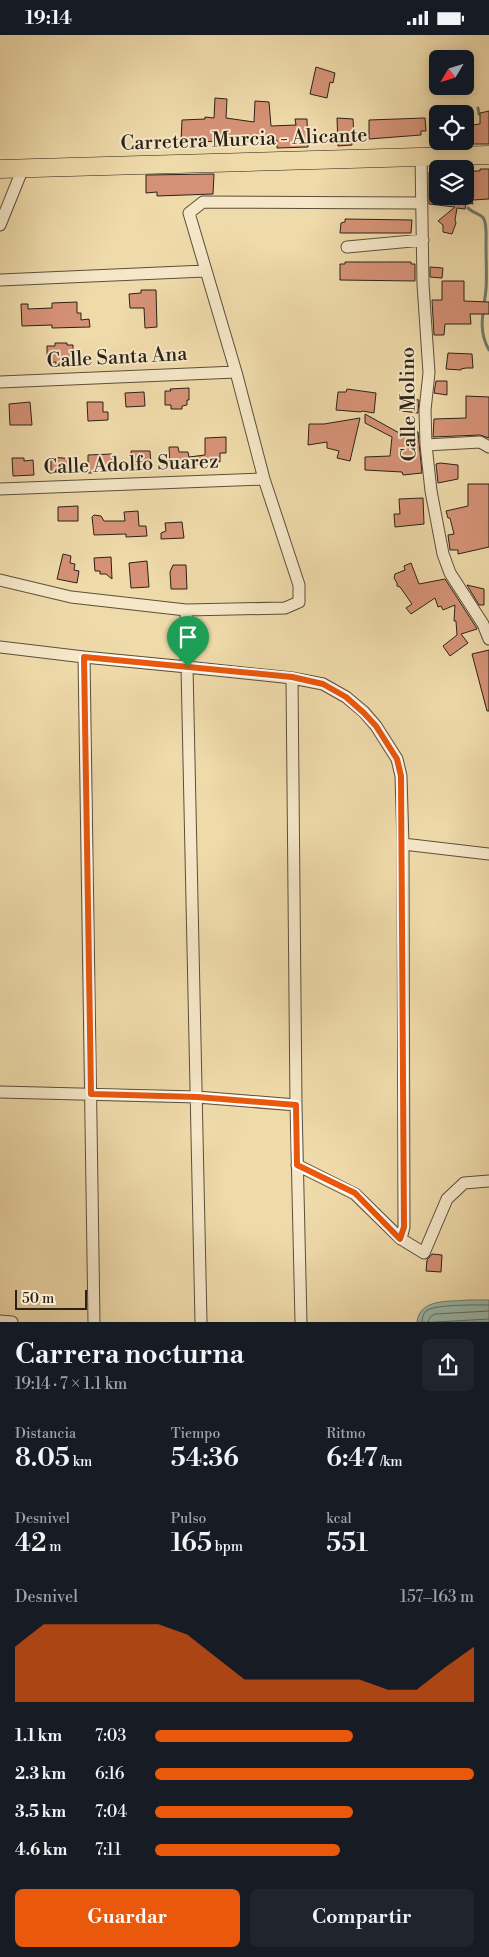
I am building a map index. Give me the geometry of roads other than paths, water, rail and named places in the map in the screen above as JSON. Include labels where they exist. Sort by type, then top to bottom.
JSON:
[{"type":"highway","name":"Carretera Murcia - Alicante","points":[[0,169],[489,155]]},
{"type":"street","name":"Calle Molino","points":[[421,157],[423,284],[430,373],[426,410],[426,445],[431,491],[443,555],[456,584],[483,624],[489,639]]},
{"type":"street","points":[[0,225],[23,168]]},
{"type":"street","points":[[0,580],[71,597],[186,610],[285,608],[300,602],[299,585],[264,479],[236,372],[189,213],[202,203],[422,203]]},
{"type":"street","points":[[347,247],[423,240]]},
{"type":"street","points":[[0,280],[205,271]]},
{"type":"street","name":"Calle Santa Ana","points":[[0,383],[236,372]]},
{"type":"street","points":[[426,445],[480,442],[489,447]]},
{"type":"street","name":"Calle Adolfo Suarez","points":[[0,489],[264,479]]},
{"type":"street","points":[[186,610],[201,1322]]},
{"type":"street","points":[[0,647],[292,677],[323,684],[346,697],[364,713],[387,741],[397,759],[401,776],[403,844],[404,1227],[400,1239]]},
{"type":"street","points":[[84,657],[94,1322]]},
{"type":"street","points":[[292,677],[296,1105],[301,1322]]},
{"type":"street","points":[[403,844],[489,854]]},
{"type":"street","points":[[0,1092],[197,1097],[296,1105]]},
{"type":"street","points":[[297,1165],[355,1193],[400,1239],[424,1253],[447,1199],[464,1183],[489,1181]]},
{"type":"street","points":[[0,1321],[12,1322]]},
{"type":"water","points":[[468,1300],[489,1300],[489,1322],[417,1322],[419,1314],[429,1305]]},
{"type":"waterway","points":[[478,108],[479,114]]},
{"type":"waterway","points":[[468,208],[483,217],[486,225],[486,284],[482,327],[489,350]]}]
